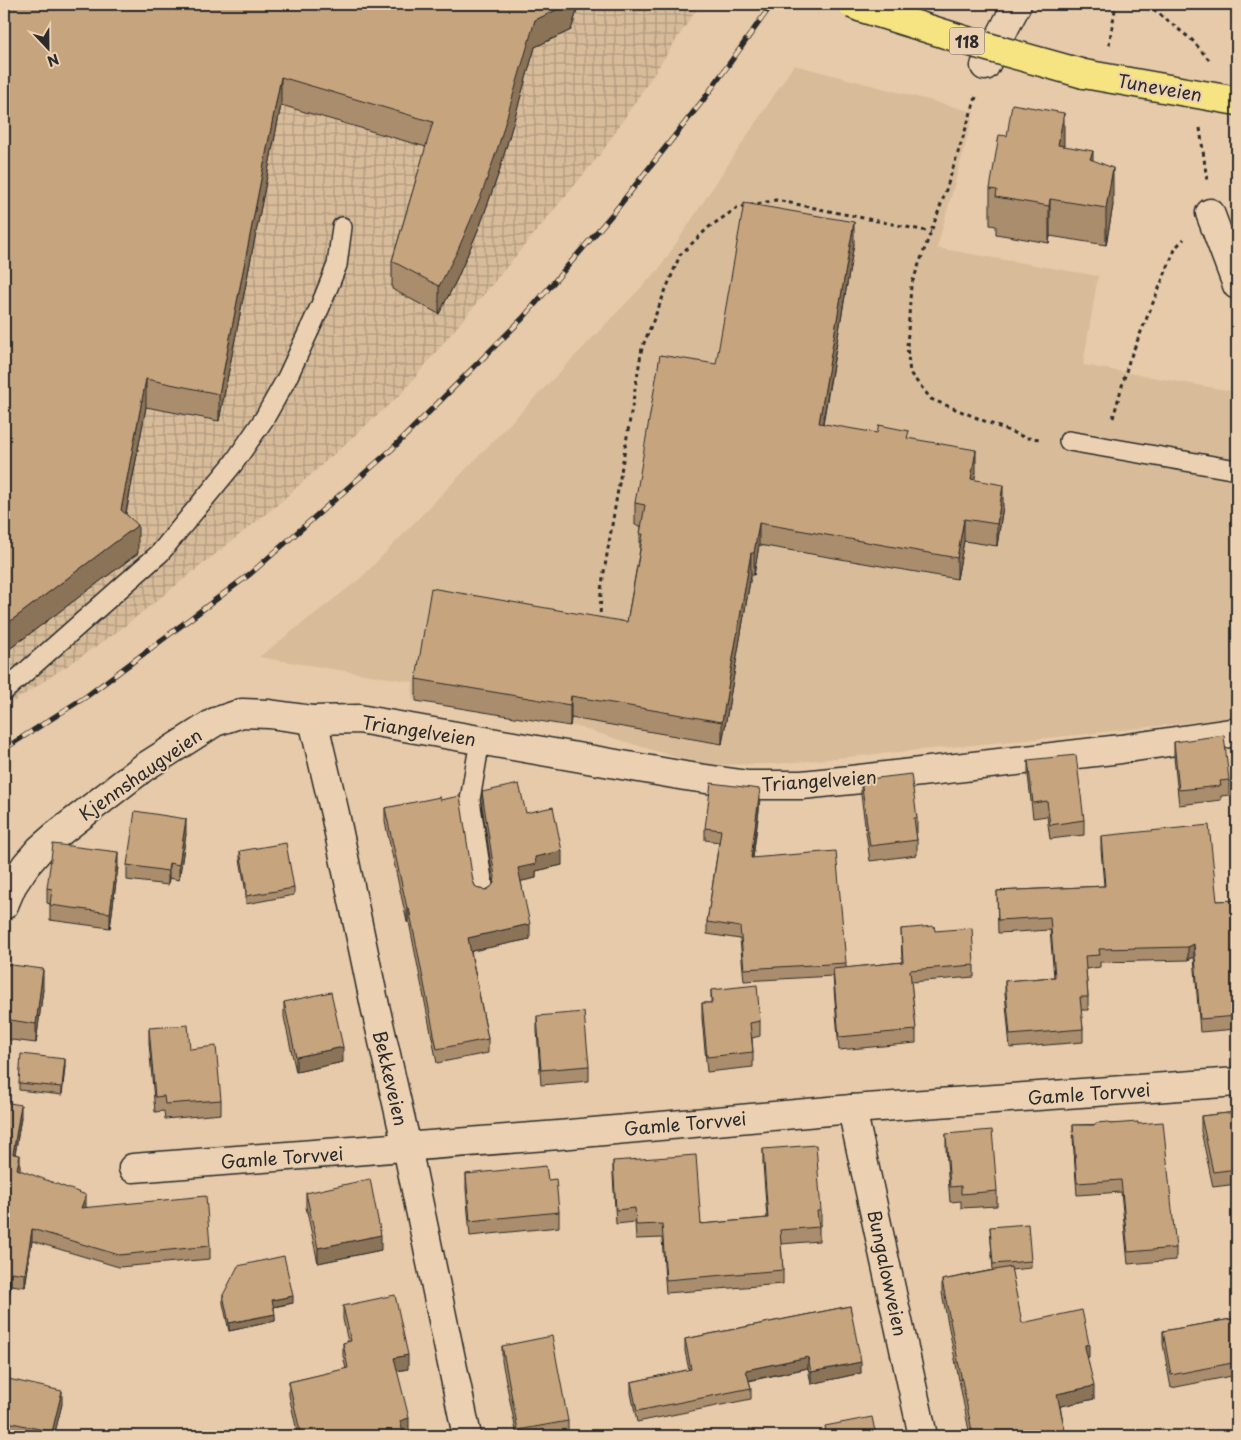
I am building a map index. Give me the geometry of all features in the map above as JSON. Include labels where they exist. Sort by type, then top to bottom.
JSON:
[{"type":"main road","name":"Tuneveien","points":[[852,4],[977,44],[1084,74],[1237,101]]},
{"type":"street","points":[[986,66],[1016,4]]},
{"type":"street","points":[[1210,213],[1237,285]]},
{"type":"street","name":"Kjennshaugveien","points":[[4,905],[12,886],[26,865],[40,849],[143,768],[215,722],[242,713],[269,714],[313,720]]},
{"type":"street","name":"Triangelveien","points":[[313,720],[359,719],[685,776],[748,785],[802,785],[1121,749],[1237,732]]},
{"type":"street","name":"Bekkeveien","points":[[313,720],[407,1147],[467,1436]]},
{"type":"street","name":"Gamle Torvvei","points":[[134,1168],[852,1109],[1237,1082]]},
{"type":"street","name":"Bungalowveien","points":[[852,1109],[923,1436]]},
{"type":"lane","points":[[4,691],[160,553],[233,464],[264,420],[287,378],[320,308],[337,265],[342,227]]},
{"type":"lane","points":[[1069,441],[1237,470]]},
{"type":"lane","points":[[480,740],[470,800],[484,893]]},
{"type":"path","points":[[1109,45],[1116,4]]},
{"type":"path","points":[[1146,4],[1192,40],[1215,66]]},
{"type":"path","points":[[986,66],[931,232],[911,286],[907,347],[910,372],[931,399],[1026,438],[1069,441]]},
{"type":"path","points":[[1105,448],[1129,361],[1176,247],[1210,213],[1200,127]]},
{"type":"path","points":[[599,628],[601,590],[642,348],[680,255],[709,227],[737,208],[776,200],[931,232]]},
{"type":"shaded area","points":[[4,4],[700,4],[602,152],[402,393],[276,506],[116,633],[4,708]]},
{"type":"shaded area","points":[[794,65],[974,112],[937,248],[1098,276],[1083,365],[1237,392],[1237,717],[1077,735],[775,764],[700,765],[579,727],[412,699],[413,682],[259,657],[361,578],[659,269]]},
{"type":"shaded area","points":[[1230,145],[1237,145],[1237,191]]},
{"type":"building","points":[[4,4],[569,4],[535,20],[499,144],[481,196],[457,252],[439,286],[392,261],[433,122],[281,77],[219,394],[146,379],[121,510],[138,525],[4,626]]},
{"type":"building","points":[[1012,104],[1064,113],[1058,145],[1093,151],[1090,159],[1113,168],[1106,208],[1050,199],[1049,206],[996,197],[997,190],[990,189],[999,135],[1007,136]]},
{"type":"building","points":[[744,203],[854,222],[819,423],[877,433],[879,425],[909,431],[907,438],[976,450],[971,479],[1003,485],[997,524],[964,519],[957,558],[759,523],[754,553],[751,553],[722,722],[571,696],[570,705],[416,679],[431,588],[627,622],[643,534],[640,534],[645,505],[635,503],[660,355],[716,364]]},
{"type":"building","points":[[1224,735],[1229,780],[1220,781],[1221,786],[1179,790],[1174,742]]},
{"type":"building","points":[[1076,755],[1084,820],[1050,825],[1047,801],[1033,803],[1028,760]]},
{"type":"building","points":[[911,774],[917,818],[914,818],[917,840],[870,846],[861,780]]},
{"type":"building","points":[[711,783],[760,789],[751,858],[836,851],[846,963],[744,969],[740,927],[707,922],[721,830],[705,828]]},
{"type":"building","points":[[519,784],[526,813],[553,807],[562,851],[535,857],[536,864],[518,868],[530,924],[468,938],[488,1039],[437,1049],[409,908],[407,908],[385,808],[440,797],[440,800],[460,796],[473,881],[479,889],[486,890],[494,883],[495,877],[482,792]]},
{"type":"building","points":[[135,811],[186,819],[179,865],[169,863],[168,871],[127,865]]},
{"type":"building","points":[[1209,825],[1217,901],[1237,900],[1237,1016],[1200,1019],[1194,944],[1188,947],[1099,949],[1100,955],[1085,956],[1088,997],[1080,997],[1083,1029],[1010,1035],[1005,981],[1055,977],[1050,917],[998,920],[997,891],[1105,886],[1101,836]]},
{"type":"building","points":[[286,843],[294,888],[246,896],[240,851]]},
{"type":"building","points":[[53,844],[118,852],[110,913],[50,905],[52,889],[47,888]]},
{"type":"building","points":[[934,926],[935,931],[972,928],[974,965],[910,970],[916,1030],[839,1037],[833,969],[903,962],[901,929]]},
{"type":"building","points":[[4,964],[43,969],[36,1024],[4,1019]]},
{"type":"building","points":[[757,985],[760,1021],[750,1023],[753,1052],[707,1057],[702,1003],[712,1003],[711,990]]},
{"type":"building","points":[[331,992],[343,1047],[296,1057],[284,1002]]},
{"type":"building","points":[[584,1012],[589,1066],[541,1070],[537,1016]]},
{"type":"building","points":[[188,1025],[190,1049],[216,1046],[221,1100],[165,1104],[164,1096],[155,1097],[149,1028]]},
{"type":"building","points":[[21,1054],[65,1059],[62,1087],[19,1083]]},
{"type":"building","points":[[4,1102],[21,1105],[13,1154],[20,1155],[17,1169],[86,1195],[81,1208],[206,1196],[210,1246],[119,1255],[32,1229],[25,1274],[11,1272],[4,1314]]},
{"type":"building","points":[[1237,1112],[1237,1169],[1213,1172],[1201,1116]]},
{"type":"building","points":[[1108,1122],[1110,1124],[1138,1122],[1138,1124],[1163,1122],[1176,1248],[1128,1252],[1121,1180],[1077,1183],[1073,1125],[1094,1125],[1096,1123]]},
{"type":"building","points":[[992,1130],[997,1191],[961,1194],[961,1186],[950,1187],[946,1134]]},
{"type":"building","points":[[816,1145],[821,1211],[817,1211],[819,1227],[780,1230],[783,1270],[666,1280],[662,1224],[636,1225],[635,1208],[616,1210],[613,1161],[696,1155],[701,1224],[768,1218],[763,1149]]},
{"type":"building","points":[[546,1166],[548,1180],[556,1179],[559,1212],[470,1221],[466,1174]]},
{"type":"building","points":[[370,1179],[381,1235],[318,1248],[306,1193]]},
{"type":"building","points":[[1028,1224],[1031,1261],[993,1264],[990,1227]]},
{"type":"building","points":[[284,1256],[293,1296],[272,1300],[275,1314],[229,1323],[223,1295],[238,1266]]},
{"type":"building","points":[[1011,1267],[1022,1323],[1082,1310],[1089,1344],[1085,1345],[1085,1347],[1094,1386],[1057,1394],[1066,1436],[973,1436],[942,1280]]},
{"type":"building","points":[[395,1295],[408,1355],[394,1358],[409,1418],[400,1421],[404,1436],[301,1436],[289,1382],[348,1368],[343,1343],[351,1341],[343,1306]]},
{"type":"building","points":[[850,1306],[861,1362],[811,1372],[808,1357],[746,1370],[751,1388],[637,1411],[631,1382],[691,1369],[685,1339]]},
{"type":"building","points":[[1237,1318],[1237,1362],[1171,1375],[1163,1331]]},
{"type":"building","points":[[552,1336],[568,1421],[518,1430],[502,1346]]},
{"type":"building","points":[[4,1378],[62,1391],[52,1432],[4,1421]]},
{"type":"building","points":[[872,1417],[876,1436],[827,1436],[825,1426]]},
{"type":"building","points":[[1237,1431],[1237,1436],[1214,1436]]},
{"type":"railway","points":[[4,749],[87,696],[250,574],[391,450],[523,318],[615,211],[704,99],[772,4]]}]
